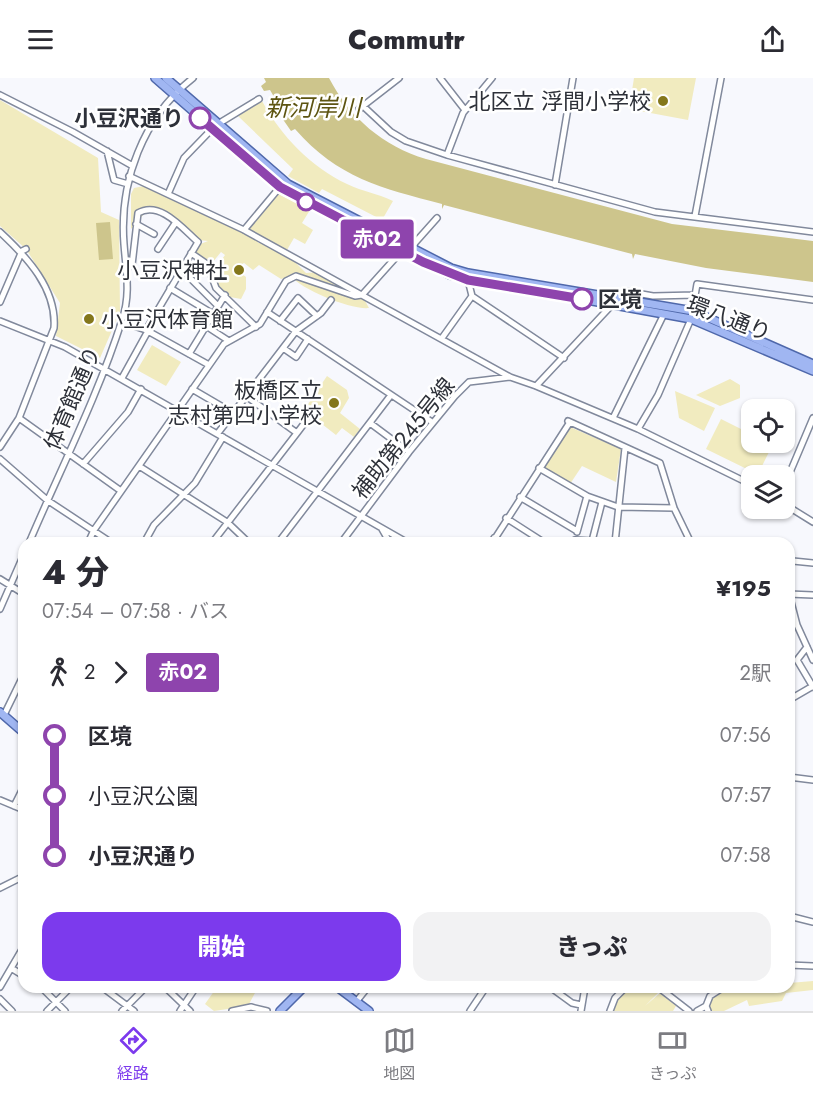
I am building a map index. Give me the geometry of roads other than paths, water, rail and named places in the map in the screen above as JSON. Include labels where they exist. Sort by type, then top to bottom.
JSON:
[{"type":"main road","name":"環八通り","points":[[155,78],[177,93],[283,184],[402,252],[450,275],[664,314],[692,315],[813,371]]},
{"type":"main road","name":"環八通り","points":[[166,78],[177,93]]},
{"type":"main road","name":"環八通り","points":[[283,184],[409,248],[468,273],[618,298],[692,315],[813,364]]},
{"type":"main road","points":[[2,714],[18,728]]},
{"type":"main road","points":[[280,1011],[298,993]]},
{"type":"main road","points":[[345,993],[369,1011]]},
{"type":"street","name":"体育館通り","points":[[32,537],[122,322],[127,303],[124,232],[131,165],[155,121],[177,93],[193,78]]},
{"type":"street","points":[[399,78],[361,108],[399,137],[447,155],[655,212],[813,232]]},
{"type":"street","points":[[440,78],[465,110]]},
{"type":"street","points":[[447,155],[465,110],[492,78]]},
{"type":"street","points":[[555,185],[573,78]]},
{"type":"street","points":[[695,216],[721,78]]},
{"type":"street","points":[[0,95],[131,165]]},
{"type":"street","points":[[168,194],[184,158],[215,126],[259,99]]},
{"type":"street","points":[[107,152],[114,180],[128,184]]},
{"type":"street","points":[[129,176],[244,230],[510,377]]},
{"type":"street","points":[[244,230],[283,184]]},
{"type":"street","points":[[122,378],[170,288],[198,243],[176,222],[156,210],[143,210],[138,213],[132,265],[127,268]]},
{"type":"street","points":[[91,537],[209,365],[229,341],[256,327],[286,281],[292,277],[355,296],[362,295],[437,218]]},
{"type":"street","points":[[158,249],[176,222]]},
{"type":"street","points":[[136,224],[154,234]]},
{"type":"street","points":[[0,232],[24,250],[52,300],[54,328],[19,418],[0,447]]},
{"type":"street","points":[[0,302],[24,250]]},
{"type":"street","points":[[191,253],[207,264],[216,288],[256,327]]},
{"type":"street","points":[[181,269],[218,306]]},
{"type":"street","points":[[468,280],[472,296],[564,358]]},
{"type":"street","points":[[638,429],[658,395],[692,315],[697,284],[813,300]]},
{"type":"street","points":[[170,288],[213,314]]},
{"type":"street","points":[[537,387],[627,291],[653,296],[695,295]]},
{"type":"street","points":[[189,354],[225,295]]},
{"type":"street","points":[[442,338],[472,296]]},
{"type":"street","points":[[280,321],[298,298],[317,316]]},
{"type":"street","points":[[147,537],[154,525],[195,483],[233,413],[296,331],[317,316],[331,300]]},
{"type":"street","points":[[267,312],[432,422]]},
{"type":"street","points":[[614,418],[664,314]]},
{"type":"street","points":[[0,321],[48,340],[122,378],[397,537]]},
{"type":"street","points":[[122,322],[147,330],[209,365]]},
{"type":"street","points":[[206,326],[229,341]]},
{"type":"street","points":[[283,348],[296,357],[308,339]]},
{"type":"street","name":"補助第245号線","points":[[345,537],[432,422],[469,382],[510,377],[614,418],[741,480]]},
{"type":"street","points":[[83,464],[128,412],[141,389]]},
{"type":"street","points":[[192,389],[233,413]]},
{"type":"street","points":[[283,537],[391,395]]},
{"type":"street","points":[[246,396],[297,433]]},
{"type":"street","points":[[19,418],[121,491]]},
{"type":"street","points":[[791,465],[813,418]]},
{"type":"street","points":[[216,537],[306,421]]},
{"type":"street","points":[[495,537],[569,422],[660,463],[674,508],[688,537]]},
{"type":"street","points":[[370,423],[409,452]]},
{"type":"street","points":[[805,437],[813,442]]},
{"type":"street","points":[[616,537],[625,448]]},
{"type":"street","points":[[0,459],[47,500],[104,537]]},
{"type":"street","points":[[139,466],[227,522],[243,537]]},
{"type":"street","points":[[539,468],[587,496],[618,507],[674,508]]},
{"type":"street","points":[[576,537],[587,496]]},
{"type":"street","points":[[520,497],[577,531]]},
{"type":"street","points":[[593,537],[602,502]]},
{"type":"street","points":[[795,511],[813,522]]},
{"type":"street","points":[[506,518],[536,537]]},
{"type":"street","points":[[381,528],[386,537]]},
{"type":"street","points":[[795,561],[813,563]]},
{"type":"street","points":[[0,609],[18,568]]},
{"type":"street","points":[[0,579],[18,589]]},
{"type":"street","points":[[795,594],[813,595]]},
{"type":"street","points":[[795,620],[813,660]]},
{"type":"street","points":[[795,696],[813,686],[797,660],[807,647]]},
{"type":"street","points":[[2,714],[18,685]]},
{"type":"street","points":[[795,778],[813,780]]},
{"type":"street","points":[[14,806],[18,798]]},
{"type":"street","points":[[0,800],[18,808]]},
{"type":"street","points":[[0,888],[18,879]]},
{"type":"street","points":[[795,918],[813,922]]},
{"type":"street","points":[[0,987],[18,956]]},
{"type":"street","points":[[795,965],[813,966]]},
{"type":"street","points":[[11,968],[18,972]]},
{"type":"street","points":[[0,971],[7,976]]},
{"type":"street","points":[[47,993],[65,1011]]},
{"type":"street","points":[[47,1011],[65,993]]},
{"type":"street","points":[[108,993],[124,1009],[134,1011]]},
{"type":"street","points":[[124,1009],[140,993]]},
{"type":"street","points":[[170,993],[182,1008],[190,1011]]},
{"type":"street","points":[[182,1008],[192,993]]},
{"type":"street","points":[[356,1002],[363,993]]},
{"type":"street","points":[[470,1011],[481,993]]},
{"type":"street","points":[[558,993],[581,1008],[584,993]]},
{"type":"street","points":[[610,1011],[615,998],[620,993]]},
{"type":"street","points":[[666,993],[689,1011]]},
{"type":"street","points":[[697,1011],[707,1009],[710,996],[714,993]]},
{"type":"street","points":[[0,999],[12,1011]]},
{"type":"street","points":[[232,1011],[251,1007],[267,1011]]},
{"type":"water","name":"新河岸川","points":[[264,78],[329,78],[347,106],[369,129],[396,146],[426,159],[672,224],[813,241],[813,282],[706,268],[635,254],[633,259],[632,254],[444,205],[442,209],[442,204],[380,186],[344,170],[311,146],[295,129],[291,131],[273,105],[277,102],[270,90],[264,91],[261,86],[266,82]]},
{"type":"water","points":[[110,222],[113,259],[99,260],[96,223]]},
{"type":"place","name":"北区立 浮間小学校","points":[[663,101]]},
{"type":"place","name":"小豆沢通り","points":[[200,118]]},
{"type":"place","name":"小豆沢神社","points":[[239,270]]},
{"type":"place","name":"区境","points":[[582,299]]},
{"type":"place","name":"小豆沢体育館","points":[[89,319]]},
{"type":"place","name":"板橋区立 志村第四小学校","points":[[334,403]]}]
